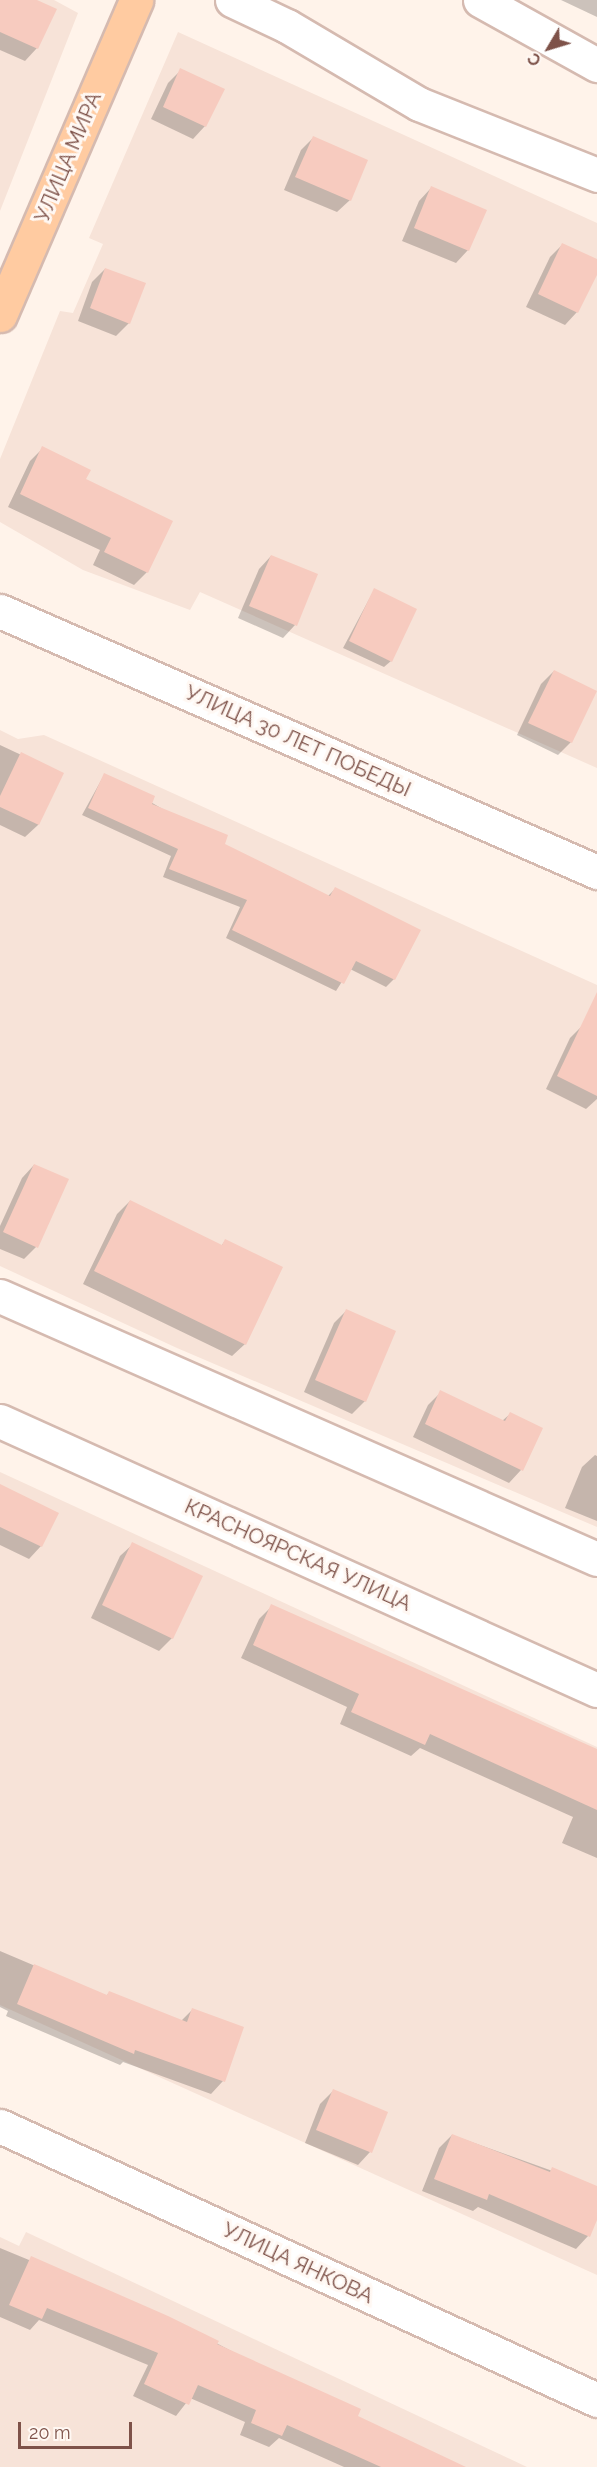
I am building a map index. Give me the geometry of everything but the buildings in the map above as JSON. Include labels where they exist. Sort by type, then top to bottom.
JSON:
[{"type":"main road","name":"УЛИЦА МИРА","points":[[0,315],[136,0]]},
{"type":"street","points":[[232,0],[287,26],[419,104],[597,175]]},
{"type":"street","points":[[480,0],[597,65]]},
{"type":"street","name":"УЛИЦА 30 ЛЕТ ПОБЕДЫ","points":[[0,611],[597,872]]},
{"type":"street","points":[[0,1296],[597,1559]]},
{"type":"street","name":"КРАСНОЯРСКАЯ УЛИЦА","points":[[0,1421],[597,1690]]},
{"type":"street","name":"УЛИЦА ЯНКОВА","points":[[0,2126],[597,2400]]},
{"type":"shaded area","points":[[0,0],[54,0],[78,13],[0,211]]},
{"type":"shaded area","points":[[178,32],[597,223],[597,768],[200,592],[190,610],[83,570],[0,522],[0,459],[60,311],[73,313],[103,244],[89,238]]},
{"type":"shaded area","points":[[0,730],[18,739],[44,735],[597,985],[597,1527],[177,1348],[0,1266]]},
{"type":"shaded area","points":[[0,1472],[597,1747],[597,2275],[0,2005]]},
{"type":"shaded area","points":[[26,2232],[527,2467],[0,2467],[0,2237],[19,2246]]}]
